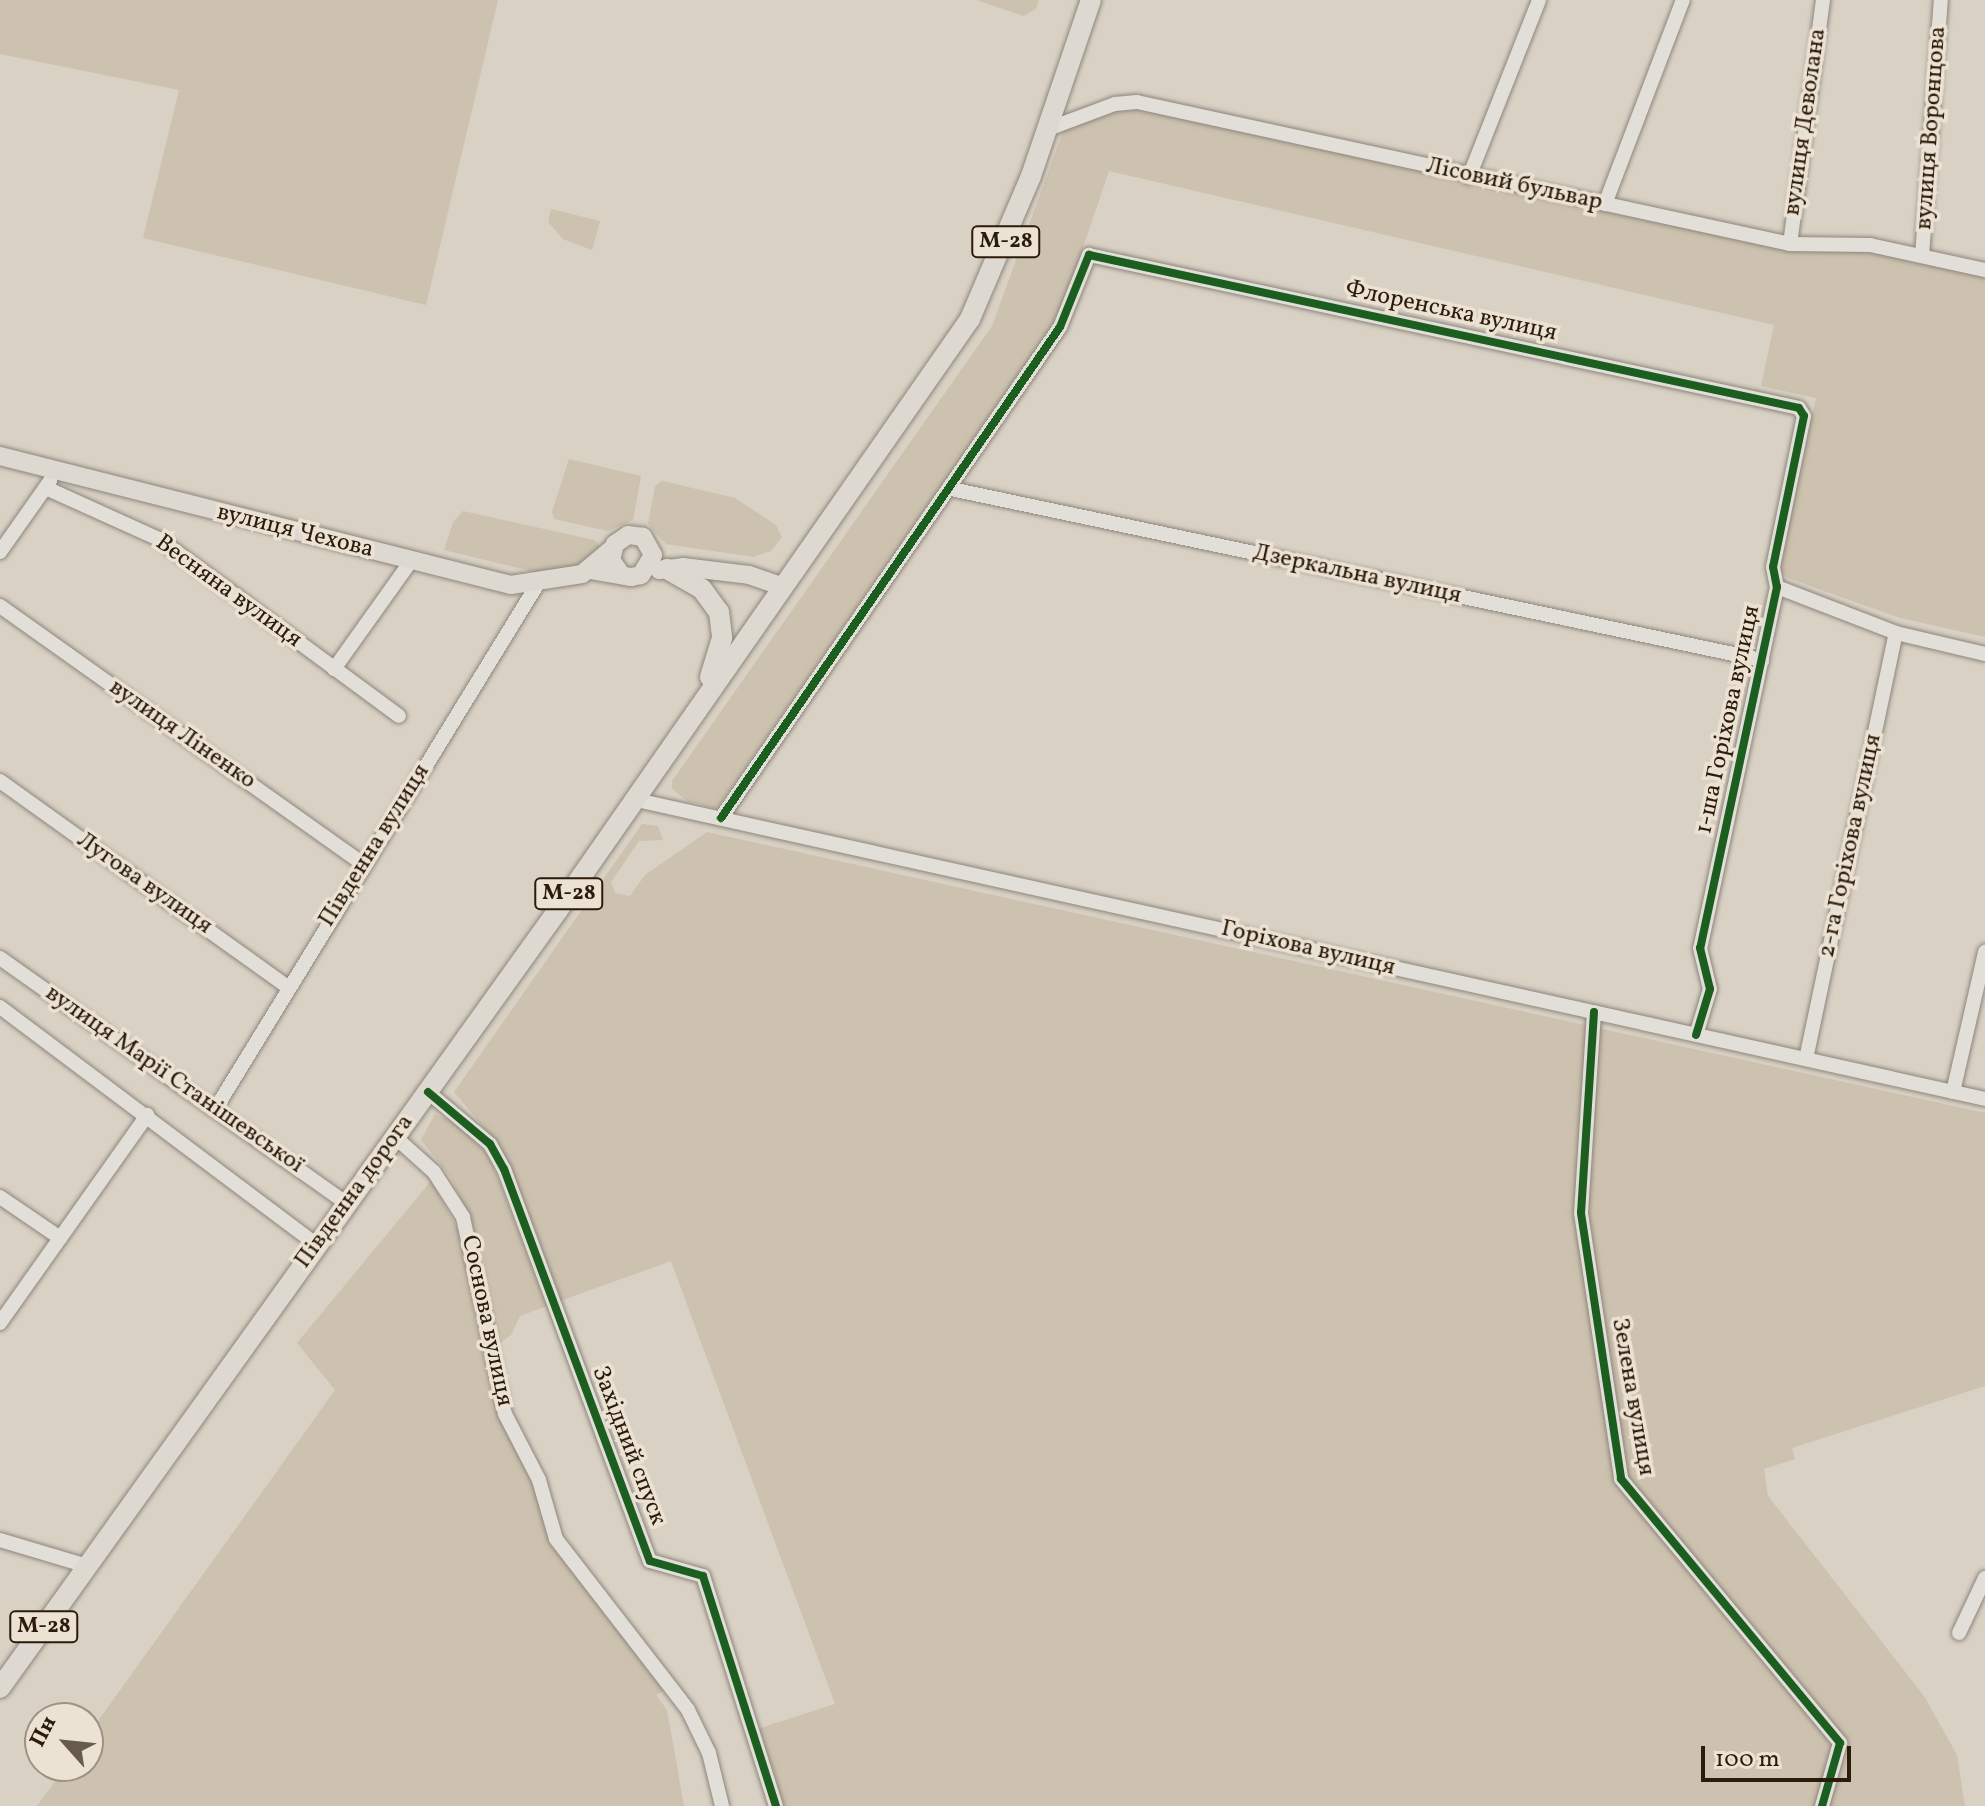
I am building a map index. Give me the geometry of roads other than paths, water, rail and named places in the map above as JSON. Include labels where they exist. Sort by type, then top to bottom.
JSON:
[{"type":"highway","name":"М-28","points":[[705,693],[970,319],[999,261],[1091,0]]},
{"type":"highway","points":[[667,569],[702,589],[719,612],[722,638],[705,693]]},
{"type":"highway","name":"Південна дорога","points":[[0,1688],[428,1092],[705,693]]},
{"type":"main road","name":"вулиця Чехова","points":[[0,456],[511,585],[537,585],[590,570],[620,573]]},
{"type":"main road","points":[[697,568],[651,545],[643,537],[628,535],[612,549],[611,560],[620,573],[641,575],[667,569],[697,568],[761,578],[783,587]]},
{"type":"main road","points":[[641,575],[653,560],[651,545]]},
{"type":"main road","name":"вулиця Чехова","points":[[590,570],[612,549]]},
{"type":"street","points":[[1469,177],[1539,0]]},
{"type":"street","points":[[1605,204],[1683,0]]},
{"type":"street","name":"вулиця Деволана","points":[[1790,244],[1823,0]]},
{"type":"street","name":"вулиця Воронцова","points":[[1922,256],[1941,0]]},
{"type":"street","name":"Лісовий бульвар","points":[[1048,129],[1115,104],[1137,102],[1469,177],[1790,244],[1870,245],[1985,270]]},
{"type":"street","name":"Флоренська вулиця","points":[[951,489],[1060,327],[1089,255],[1803,411]]},
{"type":"street","name":"1-ша Горіхова вулиця","points":[[1696,1035],[1710,989],[1700,948],[1777,587],[1773,567],[1803,411]]},
{"type":"street","points":[[0,552],[58,471]]},
{"type":"street","name":"Весняна вулиця","points":[[46,488],[159,539],[399,716]]},
{"type":"street","points":[[721,818],[951,489]]},
{"type":"street","name":"Дзеркальна вулиця","points":[[951,489],[1762,660]]},
{"type":"street","points":[[334,669],[411,561]]},
{"type":"street","name":"Південна вулиця","points":[[216,1108],[537,585]]},
{"type":"street","points":[[1777,587],[1896,633],[1985,654]]},
{"type":"street","name":"вулиця Ліненко","points":[[0,606],[363,864]]},
{"type":"street","name":"2-га Горіхова вулиця","points":[[1806,1059],[1896,633]]},
{"type":"street","name":"Лугова вулиця","points":[[0,781],[288,987]]},
{"type":"street","name":"Горіхова вулиця","points":[[632,799],[1985,1099]]},
{"type":"street","points":[[1953,1092],[1985,952]]},
{"type":"street","name":"вулиця Марії Станішевської","points":[[0,958],[216,1108],[347,1204]]},
{"type":"street","name":"вулиця Марії Станішевської","points":[[0,1007],[317,1245]]},
{"type":"street","name":"Зелена вулиця","points":[[1594,1012],[1581,1213],[1621,1479],[1840,1743],[1822,1806]]},
{"type":"street","name":"Західний спуск","points":[[428,1092],[490,1144],[504,1169],[650,1561],[703,1576],[776,1806]]},
{"type":"street","points":[[0,1323],[147,1115]]},
{"type":"street","name":"Соснова вулиця","points":[[395,1137],[434,1172],[463,1217],[505,1414],[539,1480],[556,1539],[688,1710],[709,1753],[722,1806]]},
{"type":"street","points":[[0,1197],[60,1238]]},
{"type":"street","points":[[0,1540],[87,1566]]},
{"type":"street","points":[[1959,1633],[1985,1578]]}]
